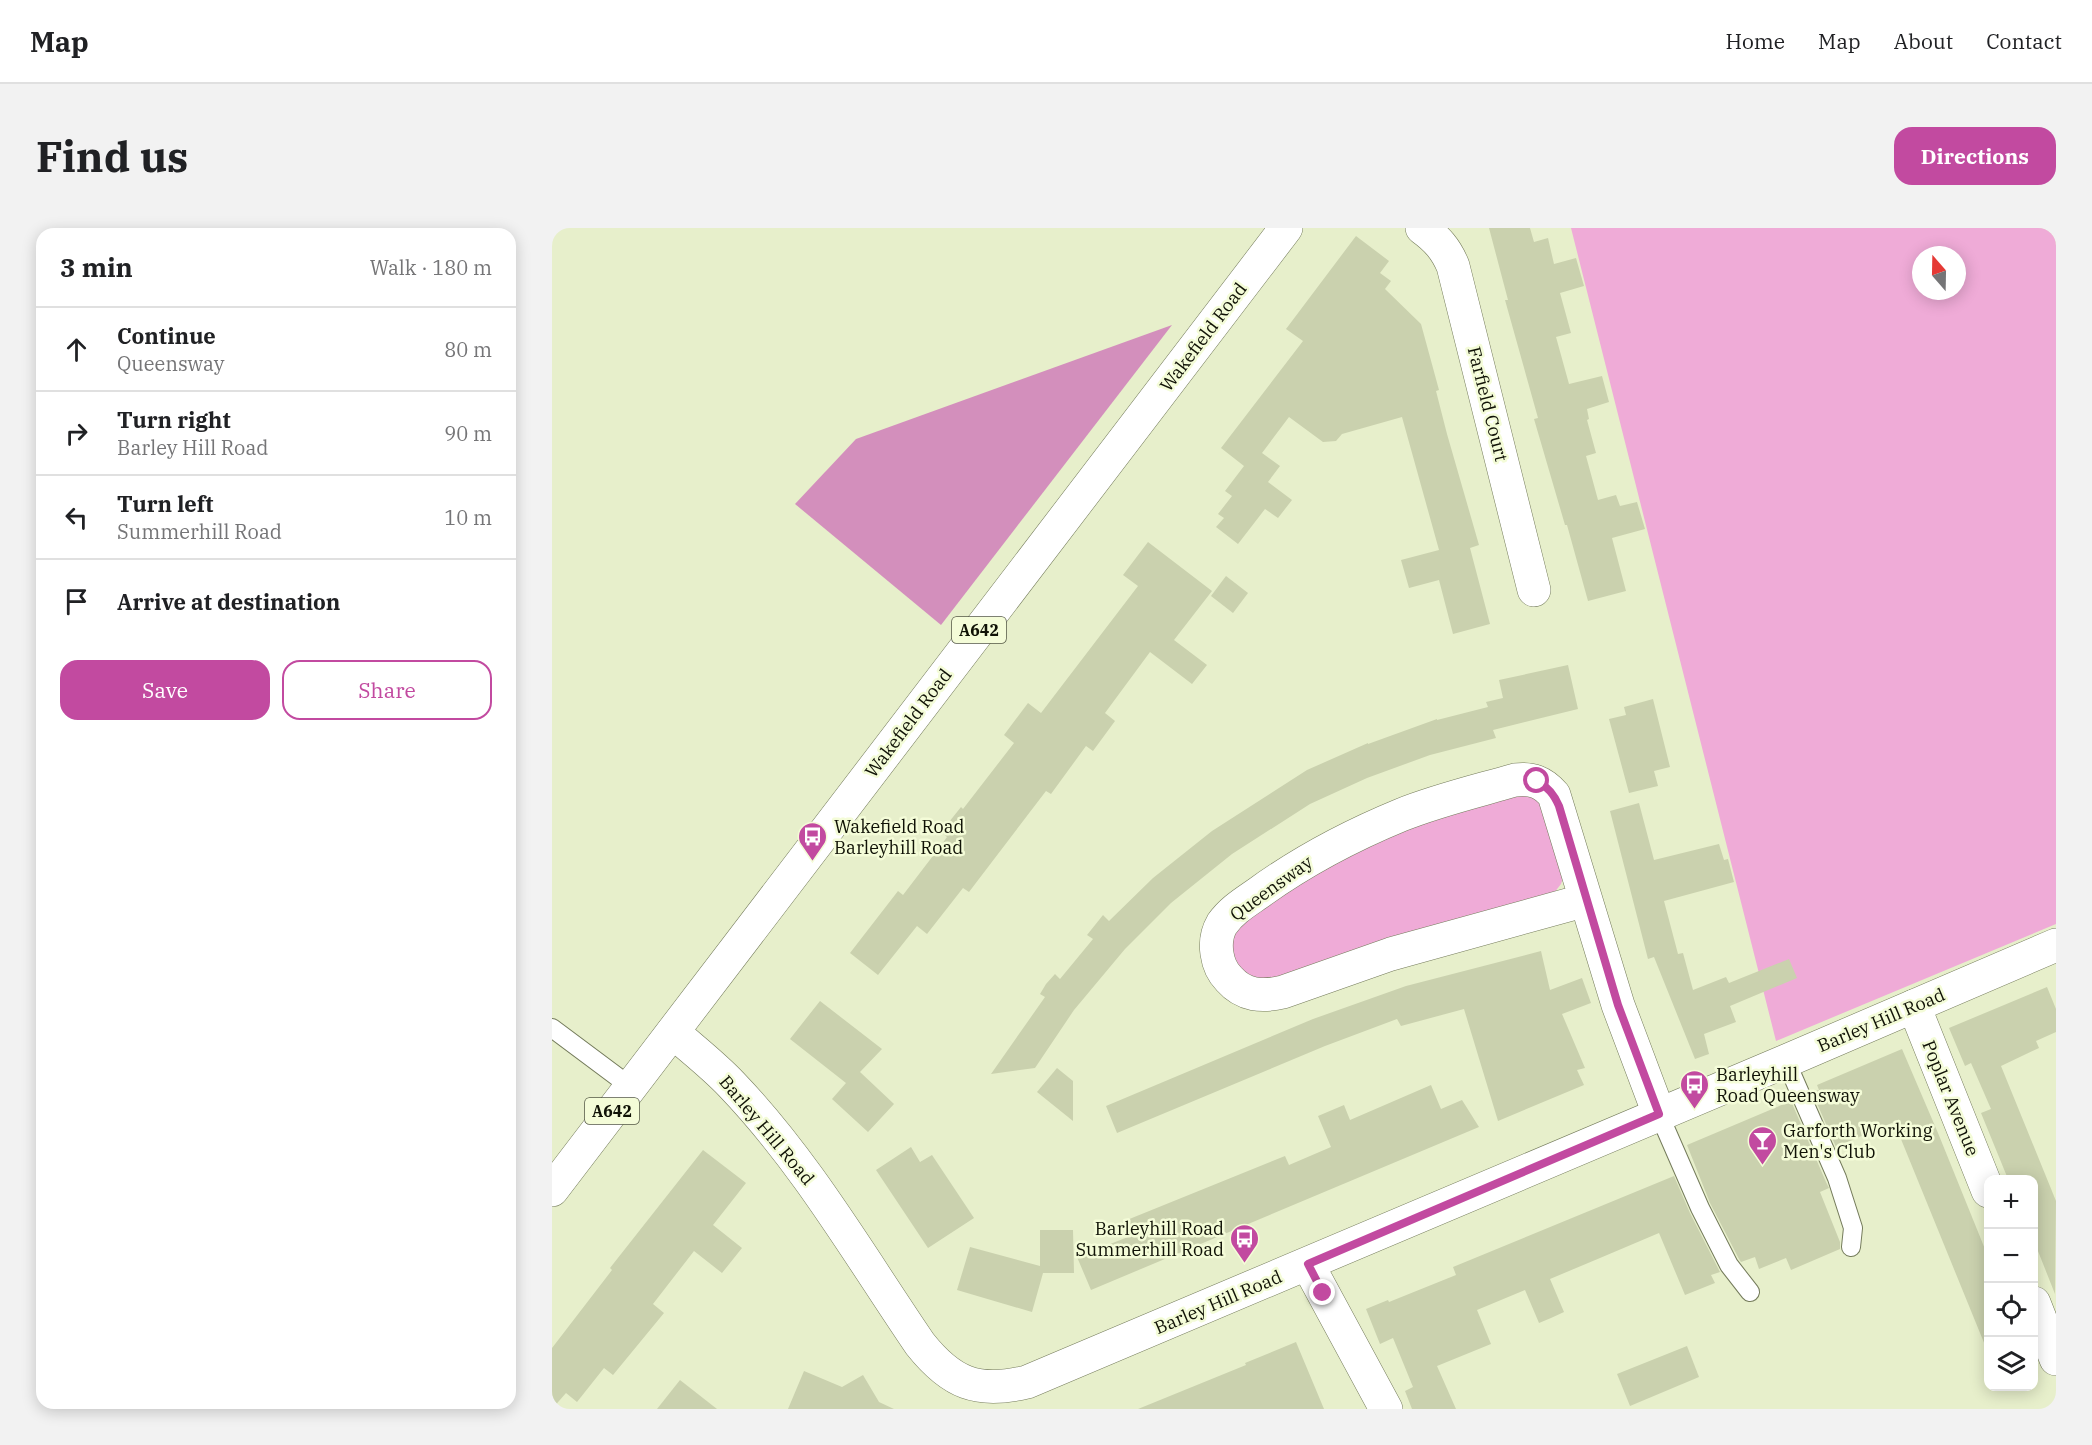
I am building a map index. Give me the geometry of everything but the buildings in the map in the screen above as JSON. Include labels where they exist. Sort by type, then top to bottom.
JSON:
[{"type":"street","name":"Wakefield Road","points":[[552,1190],[1286,228]]},
{"type":"street","name":"Farfield Court","points":[[1422,228],[1436,238],[1447,251],[1453,266],[1534,590]]},
{"type":"street","name":"Queensway","points":[[1586,900],[1391,954],[1267,996],[1250,994],[1235,986],[1224,974],[1217,959],[1216,942],[1221,926],[1231,913],[1313,857],[1357,834],[1403,815],[1515,780],[1537,781],[1547,786],[1554,795],[1586,900],[1618,1005],[1659,1114]]},
{"type":"street","name":"Barley Hill Road","points":[[673,1032],[730,1083],[766,1124],[814,1186],[920,1344],[935,1363],[955,1377],[967,1395],[978,1386],[1003,1388],[1027,1382],[2056,945]]},
{"type":"street","name":"Poplar Avenue","points":[[1914,1006],[1984,1179]]},
{"type":"street","points":[[1308,1264],[1386,1409]]},
{"type":"street","points":[[2038,1313],[2056,1359]]},
{"type":"lane","points":[[552,1028],[631,1087]]},
{"type":"lane","points":[[1786,1061],[1838,1178],[1853,1228],[1851,1247]]},
{"type":"lane","points":[[1659,1114],[1700,1208],[1729,1265],[1750,1292]]},
{"type":"shaded area","points":[[1571,228],[2056,228],[2056,924],[1776,1041]]},
{"type":"shaded area","points":[[1172,325],[941,625],[795,504],[856,439]]},
{"type":"shaded area","points":[[1516,790],[1538,798],[1564,875],[1554,893],[1265,982],[1243,974],[1234,963],[1231,942],[1239,922],[1359,847]]},
{"type":"place","name":"Wakefield Road Barleyhill Road","points":[[813,862]]},
{"type":"place","name":"Barleyhill Road Queensway","points":[[1695,1110]]},
{"type":"place","name":"Garforth Working Men's Club","points":[[1762,1166]]},
{"type":"place","name":"Barleyhill Road Summerhill Road","points":[[1245,1264]]},
{"type":"route","points":[[1323,1293],[1308,1264],[1659,1114],[1618,1005],[1559,806],[1547,786],[1537,781]]}]
